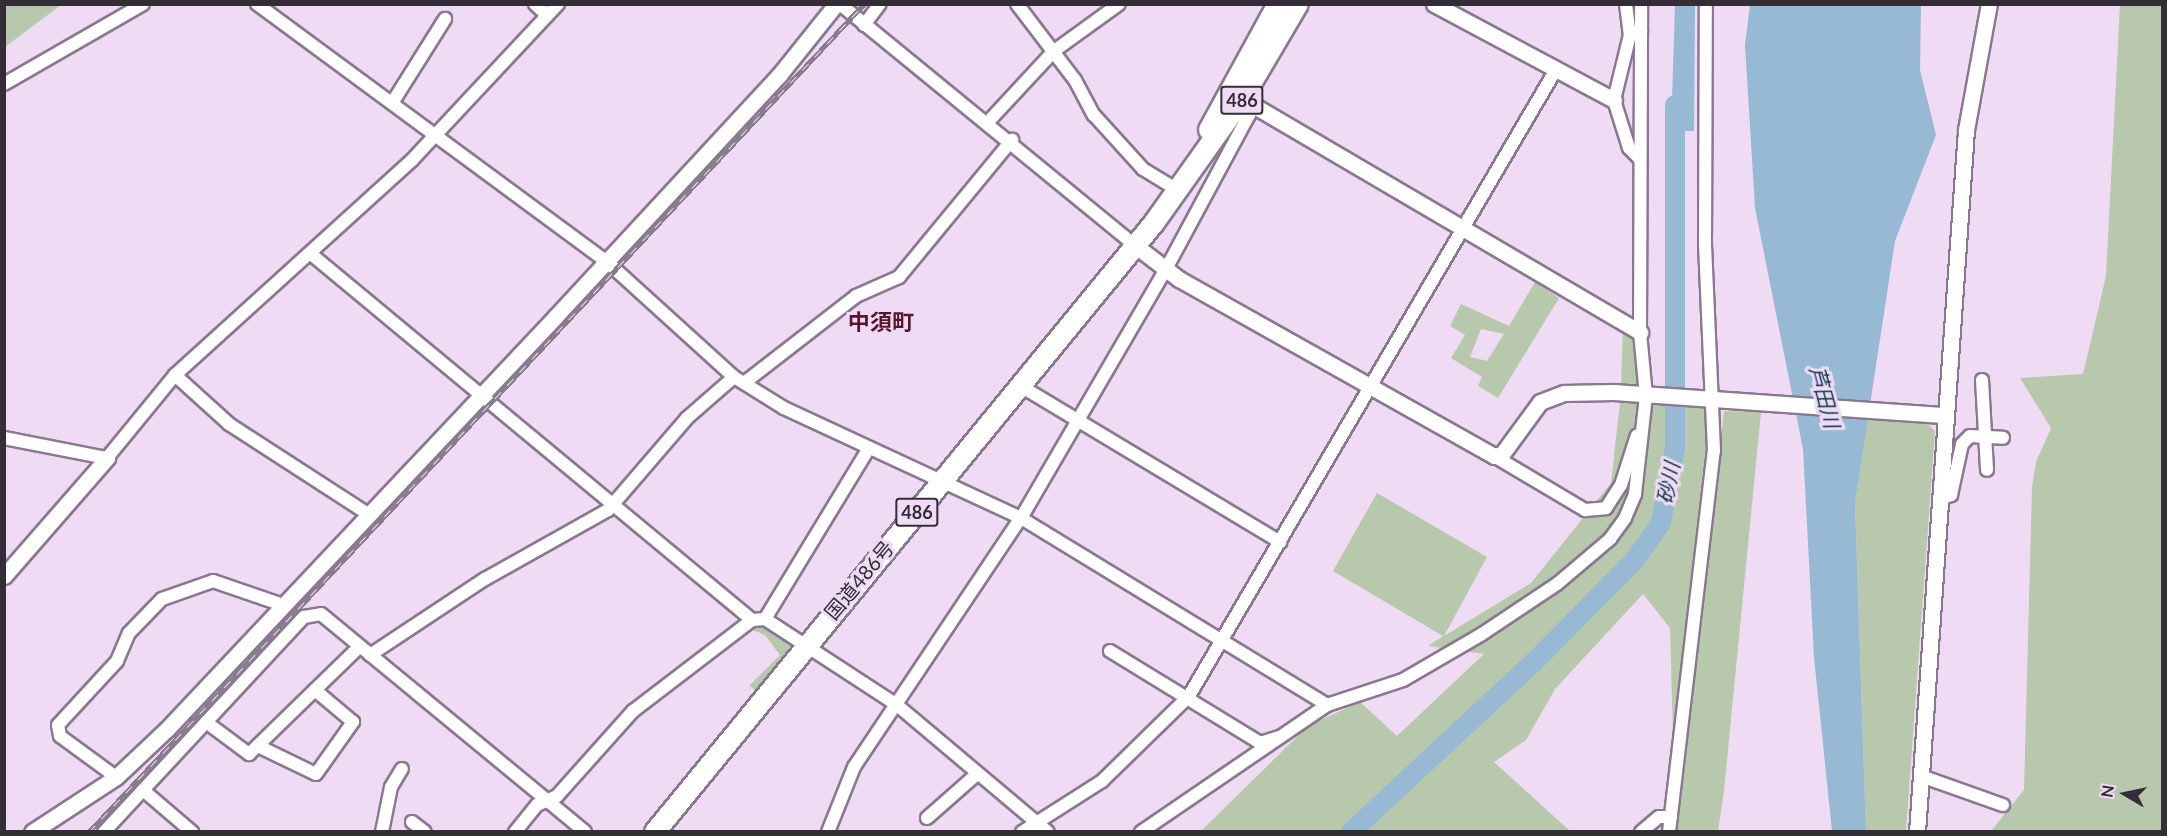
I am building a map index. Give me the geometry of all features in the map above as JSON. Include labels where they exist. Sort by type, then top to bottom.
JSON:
[{"type":"highway","name":"国道486号","points":[[1235,95],[1278,4]]},
{"type":"highway","name":"国道486号","points":[[655,831],[804,645],[944,481],[1019,385],[1136,246],[1179,191],[1235,95],[1298,4]]},
{"type":"street","points":[[4,84],[143,4]]},
{"type":"street","points":[[535,4],[547,15]]},
{"type":"street","points":[[4,576],[176,375],[311,254],[436,136],[558,4]]},
{"type":"street","points":[[32,831],[116,777],[283,605],[482,394],[780,74],[838,4],[1012,140],[1166,269],[1585,510],[1606,508],[1621,485],[1651,396]]},
{"type":"street","points":[[864,25],[880,4]]},
{"type":"street","points":[[1017,4],[1054,51],[1094,115],[1143,169],[1179,191]]},
{"type":"street","points":[[988,122],[1054,51],[1119,4]]},
{"type":"street","points":[[1434,4],[1554,73],[1614,100]]},
{"type":"street","points":[[1141,831],[1283,739],[1327,705],[1403,680],[1482,634],[1557,584],[1610,539],[1635,494],[1651,396],[1640,332],[1639,158],[1635,33],[1626,4]]},
{"type":"street","points":[[1639,158],[1629,148],[1614,100],[1635,33],[1641,4]]},
{"type":"street","points":[[1657,831],[1665,817],[1717,400],[1705,245],[1706,4]]},
{"type":"street","points":[[1917,831],[1940,499],[1941,415],[1966,130],[1989,4]]},
{"type":"street","points":[[258,5],[394,100],[436,136],[606,261],[739,380],[869,448],[1021,518],[1327,705]]},
{"type":"street","points":[[394,100],[445,19]]},
{"type":"street","points":[[1022,831],[1044,827],[1102,781],[1189,696],[1554,73]]},
{"type":"street","points":[[1235,95],[1640,332]]},
{"type":"street","points":[[828,831],[854,767],[1021,518],[1166,269],[1250,115],[1235,95]]},
{"type":"street","points":[[370,656],[612,503],[687,418],[856,296],[899,277],[1012,140]]},
{"type":"street","points":[[311,254],[612,503],[759,620],[804,645],[897,705],[976,775],[1044,827]]},
{"type":"street","points":[[176,375],[229,424],[368,514]]},
{"type":"street","points":[[1982,380],[1987,470]]},
{"type":"street","points":[[1019,385],[1076,423],[1280,542]]},
{"type":"street","points":[[1494,456],[1502,454],[1540,402],[1564,393],[1651,396],[1941,415]]},
{"type":"street","points":[[1940,499],[1951,495],[1962,444],[1970,436],[2003,438]]},
{"type":"street","points":[[4,438],[107,458]]},
{"type":"street","points":[[515,831],[545,799],[557,796],[633,711],[759,620],[869,448]]},
{"type":"street","points":[[116,777],[60,736],[58,725],[117,661],[129,633],[162,598],[213,581],[283,605]]},
{"type":"street","points":[[104,831],[304,618],[321,614],[585,831]]},
{"type":"street","points":[[206,723],[249,754],[360,647]]},
{"type":"street","points":[[1110,651],[1189,696],[1260,743],[1283,739]]},
{"type":"street","points":[[258,746],[316,774],[353,722],[315,690]]},
{"type":"street","points":[[382,831],[391,787],[402,769]]},
{"type":"street","points":[[927,818],[976,775]]},
{"type":"street","points":[[1921,776],[2003,805]]},
{"type":"street","points":[[143,790],[192,831]]},
{"type":"street","points":[[1641,831],[1665,817]]},
{"type":"street","points":[[1665,817],[1669,831]]},
{"type":"street","points":[[412,822],[425,831]]},
{"type":"green space","points":[[5,4],[61,4],[61,5],[5,47]]},
{"type":"green space","points":[[2120,5],[2162,5],[2162,831],[1991,831],[2024,790],[2032,487],[2036,462],[2051,428],[2020,378],[2083,374],[2106,276]]},
{"type":"green space","points":[[1535,282],[1559,298],[1498,398],[1478,386],[1482,377],[1451,358],[1465,335],[1450,326],[1461,304],[1509,326]],"holes":[[[1481,329],[1504,334],[1487,361],[1470,357]]]},
{"type":"green space","points":[[1623,327],[1637,343],[1640,378],[1637,384],[1621,386]]},
{"type":"green space","points":[[1620,402],[1710,408],[1673,735],[1670,628],[1643,594],[1555,689],[1526,740],[1494,762],[1570,831],[1200,832],[1308,726],[1360,702],[1397,736],[1484,654],[1428,646],[1443,636],[1333,571],[1377,493],[1487,557],[1444,636],[1531,583],[1611,483]]},
{"type":"green space","points":[[1724,411],[1761,412],[1724,791],[1718,831],[1675,832]]},
{"type":"green space","points":[[1867,420],[1928,424],[1935,431],[1906,831],[1866,832],[1855,503]]},
{"type":"green space","points":[[752,625],[771,629],[792,644],[756,690],[749,686],[780,655],[765,635],[748,628]]},
{"type":"water","points":[[1675,5],[1695,5],[1694,131],[1671,131]]},
{"type":"water","name":"芦田川","points":[[1750,5],[1921,5],[1920,70],[1936,135],[1895,241],[1855,503],[1866,831],[1832,831],[1814,657],[1803,449],[1755,208],[1745,45]]},
{"type":"waterway","name":"砂川","points":[[1351,832],[1533,663],[1634,561],[1661,523],[1675,448],[1675,105]]},
{"type":"railway","points":[[89,832],[864,4]]},
{"type":"district","name":"中須町","points":[[881,322]]}]
